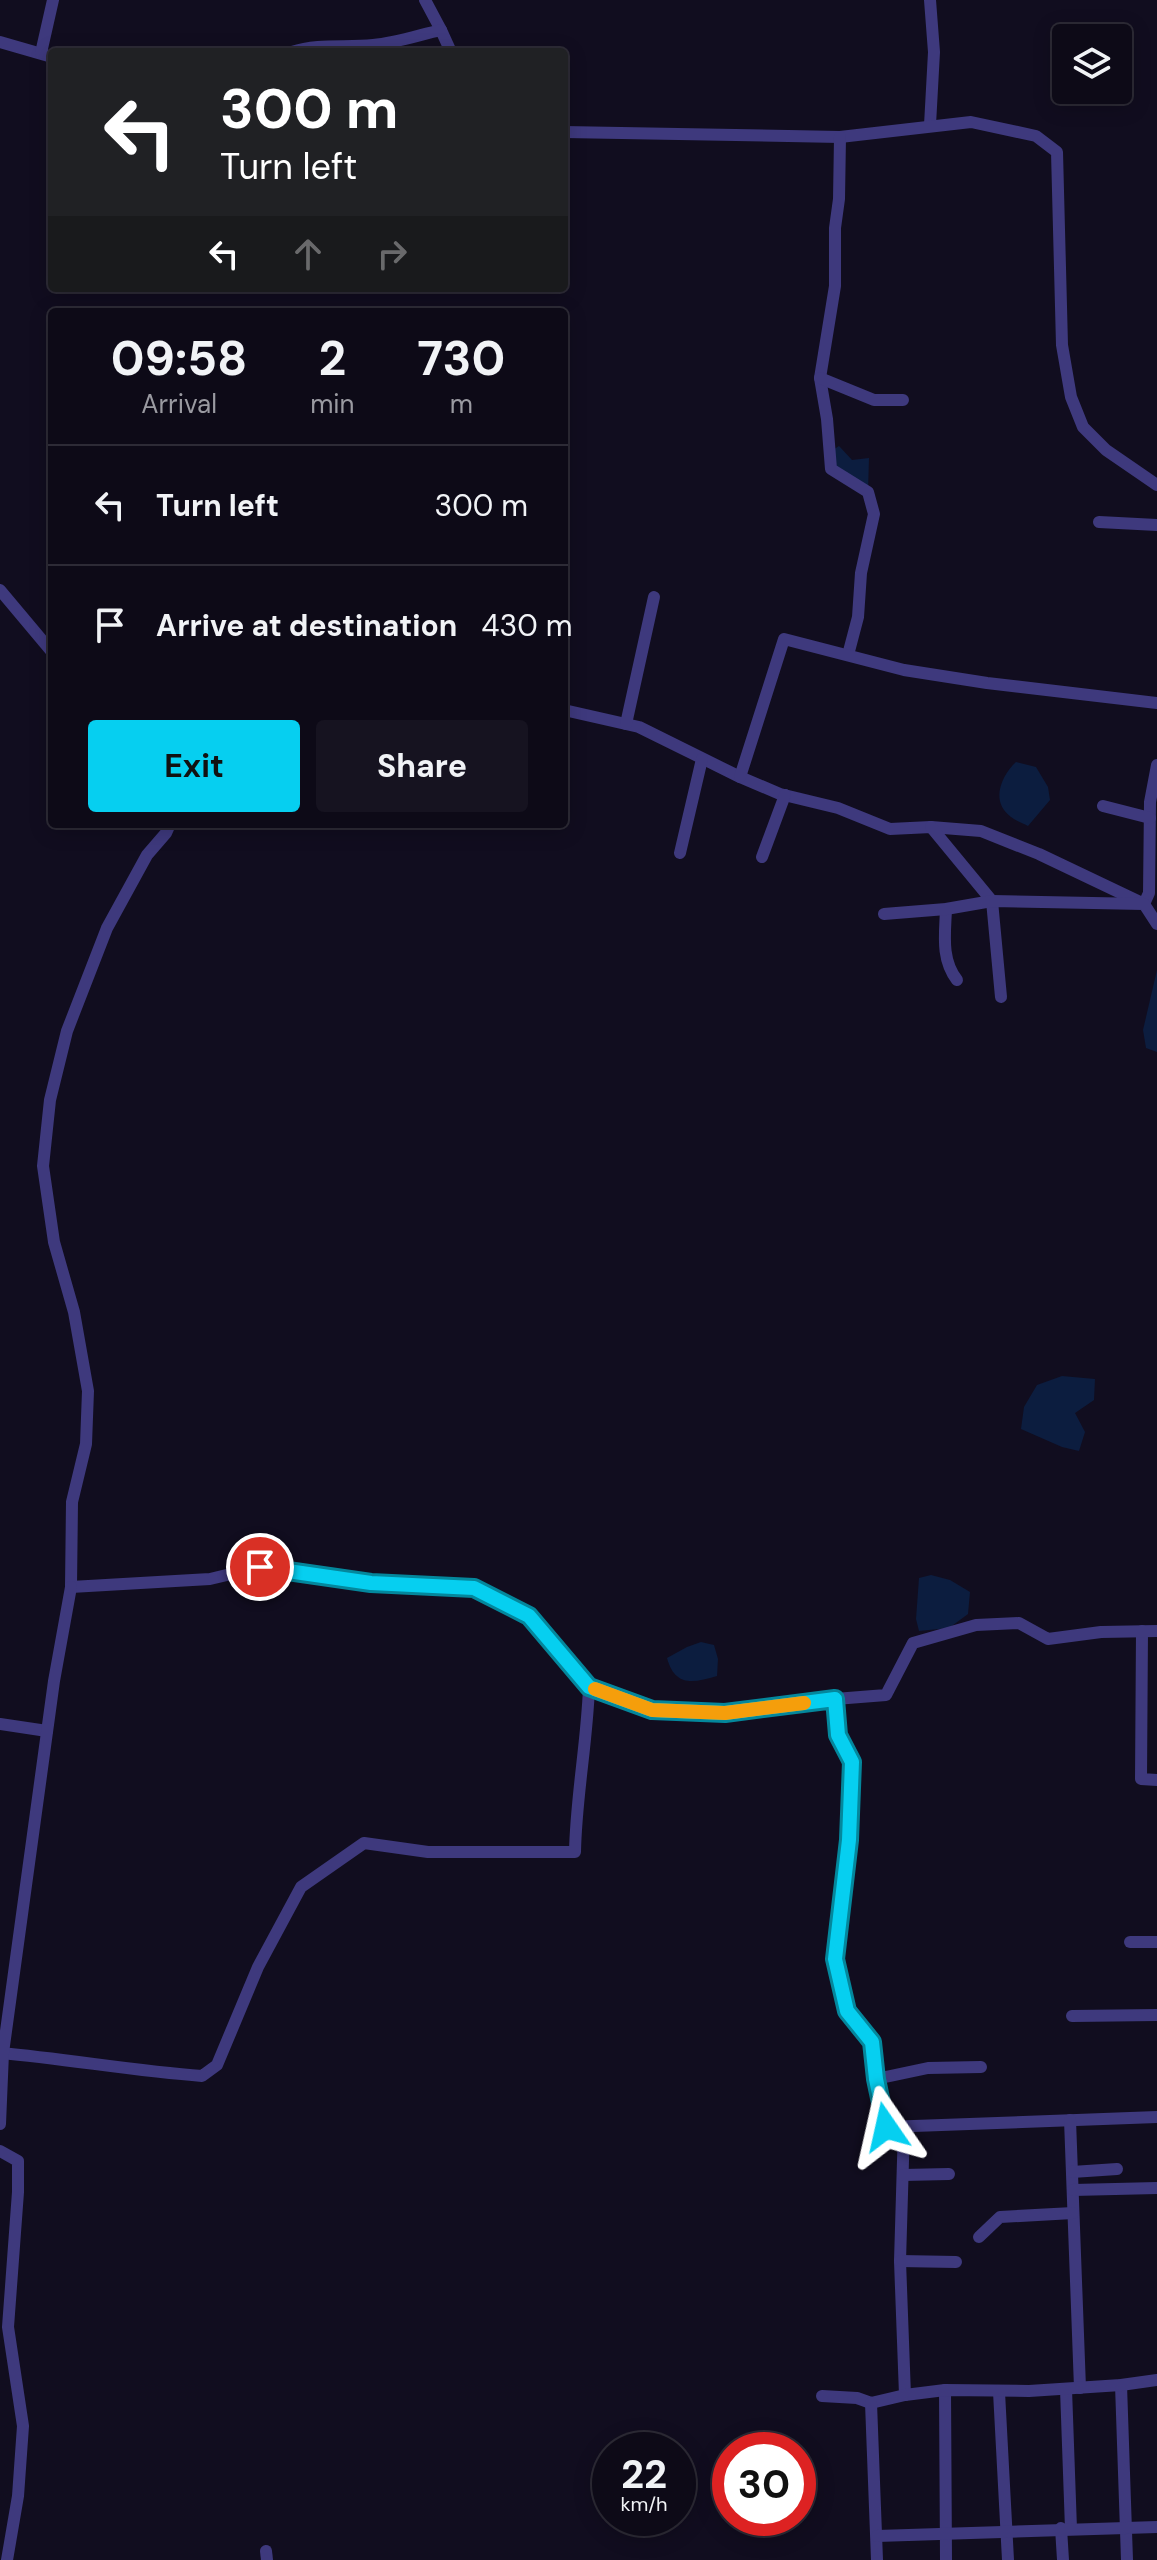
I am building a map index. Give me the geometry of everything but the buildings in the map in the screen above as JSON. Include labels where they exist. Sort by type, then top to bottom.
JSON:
[{"type":"street","points":[[0,42],[47,55],[53,0]]},
{"type":"street","points":[[425,0],[449,48]]},
{"type":"street","points":[[930,0],[934,52],[930,125]]},
{"type":"street","points":[[317,48],[374,45],[441,30]]},
{"type":"street","points":[[568,132],[840,137],[971,122],[1036,136],[1057,152],[1062,345],[1071,397],[1083,427],[1106,450],[1157,485]]},
{"type":"street","points":[[840,137],[835,286],[820,378],[831,469],[868,492],[874,514],[861,573],[858,617],[848,655]]},
{"type":"street","points":[[820,378],[874,400],[903,400]]},
{"type":"street","points":[[1099,522],[1157,525]]},
{"type":"street","points":[[0,590],[48,647]]},
{"type":"street","points":[[626,724],[654,597]]},
{"type":"street","points":[[740,777],[784,639],[904,670],[1157,703]]},
{"type":"street","points":[[568,711],[639,727],[740,777],[785,795],[838,808],[890,829],[931,827],[981,831],[1006,840],[1144,904],[1157,924]]},
{"type":"street","points":[[680,853],[702,759]]},
{"type":"street","points":[[1144,904],[1149,893],[1150,818],[1157,765]]},
{"type":"street","points":[[762,857],[785,795]]},
{"type":"street","points":[[1103,806],[1150,818]]},
{"type":"street","points":[[931,827],[992,901],[1001,997]]},
{"type":"street","points":[[0,2124],[2,2053],[47,1731],[71,1587],[72,1502],[86,1444],[88,1391],[74,1312],[54,1242],[43,1166],[50,1100],[67,1031],[107,928],[147,855],[168,828]]},
{"type":"street","points":[[884,914],[946,909],[992,901],[1144,904]]},
{"type":"street","points":[[946,909],[945,953],[948,968],[957,980]]},
{"type":"street","points":[[71,1587],[210,1579],[260,1567],[371,1583],[474,1588],[529,1616],[589,1687],[652,1710],[725,1713],[886,1695],[913,1643],[976,1625],[1019,1623],[1048,1639],[1101,1632],[1157,1631]]},
{"type":"street","points":[[1142,1631],[1141,1779],[1157,1780]]},
{"type":"street","points":[[2,2053],[51,2057],[137,2071],[202,2076],[217,2065],[258,1967],[301,1887],[364,1843],[428,1852],[575,1852],[576,1806],[587,1739],[589,1687]]},
{"type":"street","points":[[835,1699],[838,1735],[852,1762],[849,1840],[835,1959],[847,2011],[872,2042],[886,2127],[1157,2117]]},
{"type":"street","points":[[0,1724],[47,1731]]},
{"type":"street","points":[[1130,1942],[1157,1942]]},
{"type":"street","points":[[1072,2016],[1157,2015]]},
{"type":"street","points":[[876,2079],[928,2068],[981,2067]]},
{"type":"street","points":[[1070,2120],[1080,2388]]},
{"type":"street","points":[[904,2127],[900,2261],[905,2395]]},
{"type":"street","points":[[0,2151],[18,2161],[8,2327],[23,2426],[18,2496],[7,2560]]},
{"type":"street","points":[[1072,2172],[1117,2169]]},
{"type":"street","points":[[903,2175],[949,2174]]},
{"type":"street","points":[[1073,2190],[1157,2188]]},
{"type":"street","points":[[979,2237],[1000,2217],[1073,2213]]},
{"type":"street","points":[[900,2261],[956,2262]]},
{"type":"street","points":[[822,2396],[857,2398],[871,2403],[945,2390],[999,2392],[1066,2389],[1157,2380]]},
{"type":"street","points":[[1121,2385],[1127,2560]]},
{"type":"street","points":[[1063,2560],[1066,2528],[1066,2389]]},
{"type":"street","points":[[945,2390],[946,2560]]},
{"type":"street","points":[[999,2392],[1008,2560]]},
{"type":"street","points":[[871,2403],[877,2560]]},
{"type":"street","points":[[877,2536],[1157,2527]]},
{"type":"water","points":[[839,446],[852,460],[869,458],[868,492],[857,491],[825,455]]},
{"type":"water","points":[[1016,762],[1036,767],[1048,787],[1050,800],[1028,826],[1005,811],[999,797],[1002,782]]},
{"type":"water","points":[[1157,970],[1157,1052],[1146,1048],[1143,1030]]},
{"type":"water","points":[[1062,1376],[1095,1379],[1094,1400],[1075,1413],[1085,1432],[1079,1451],[1021,1429],[1024,1407],[1037,1385]]},
{"type":"water","points":[[931,1575],[950,1580],[970,1592],[968,1614],[949,1628],[919,1631],[916,1619],[919,1578]]},
{"type":"water","points":[[701,1642],[714,1645],[718,1659],[717,1676],[693,1681],[680,1678],[667,1658]]},
{"type":"slow traffic","points":[[595,1689],[652,1710],[725,1713],[804,1703]]},
{"type":"route","points":[[260,1567],[371,1583],[474,1588],[529,1616],[589,1687],[652,1710],[725,1713],[835,1699],[838,1735],[852,1762],[849,1840],[835,1959],[847,2011],[872,2042],[886,2127]]}]
